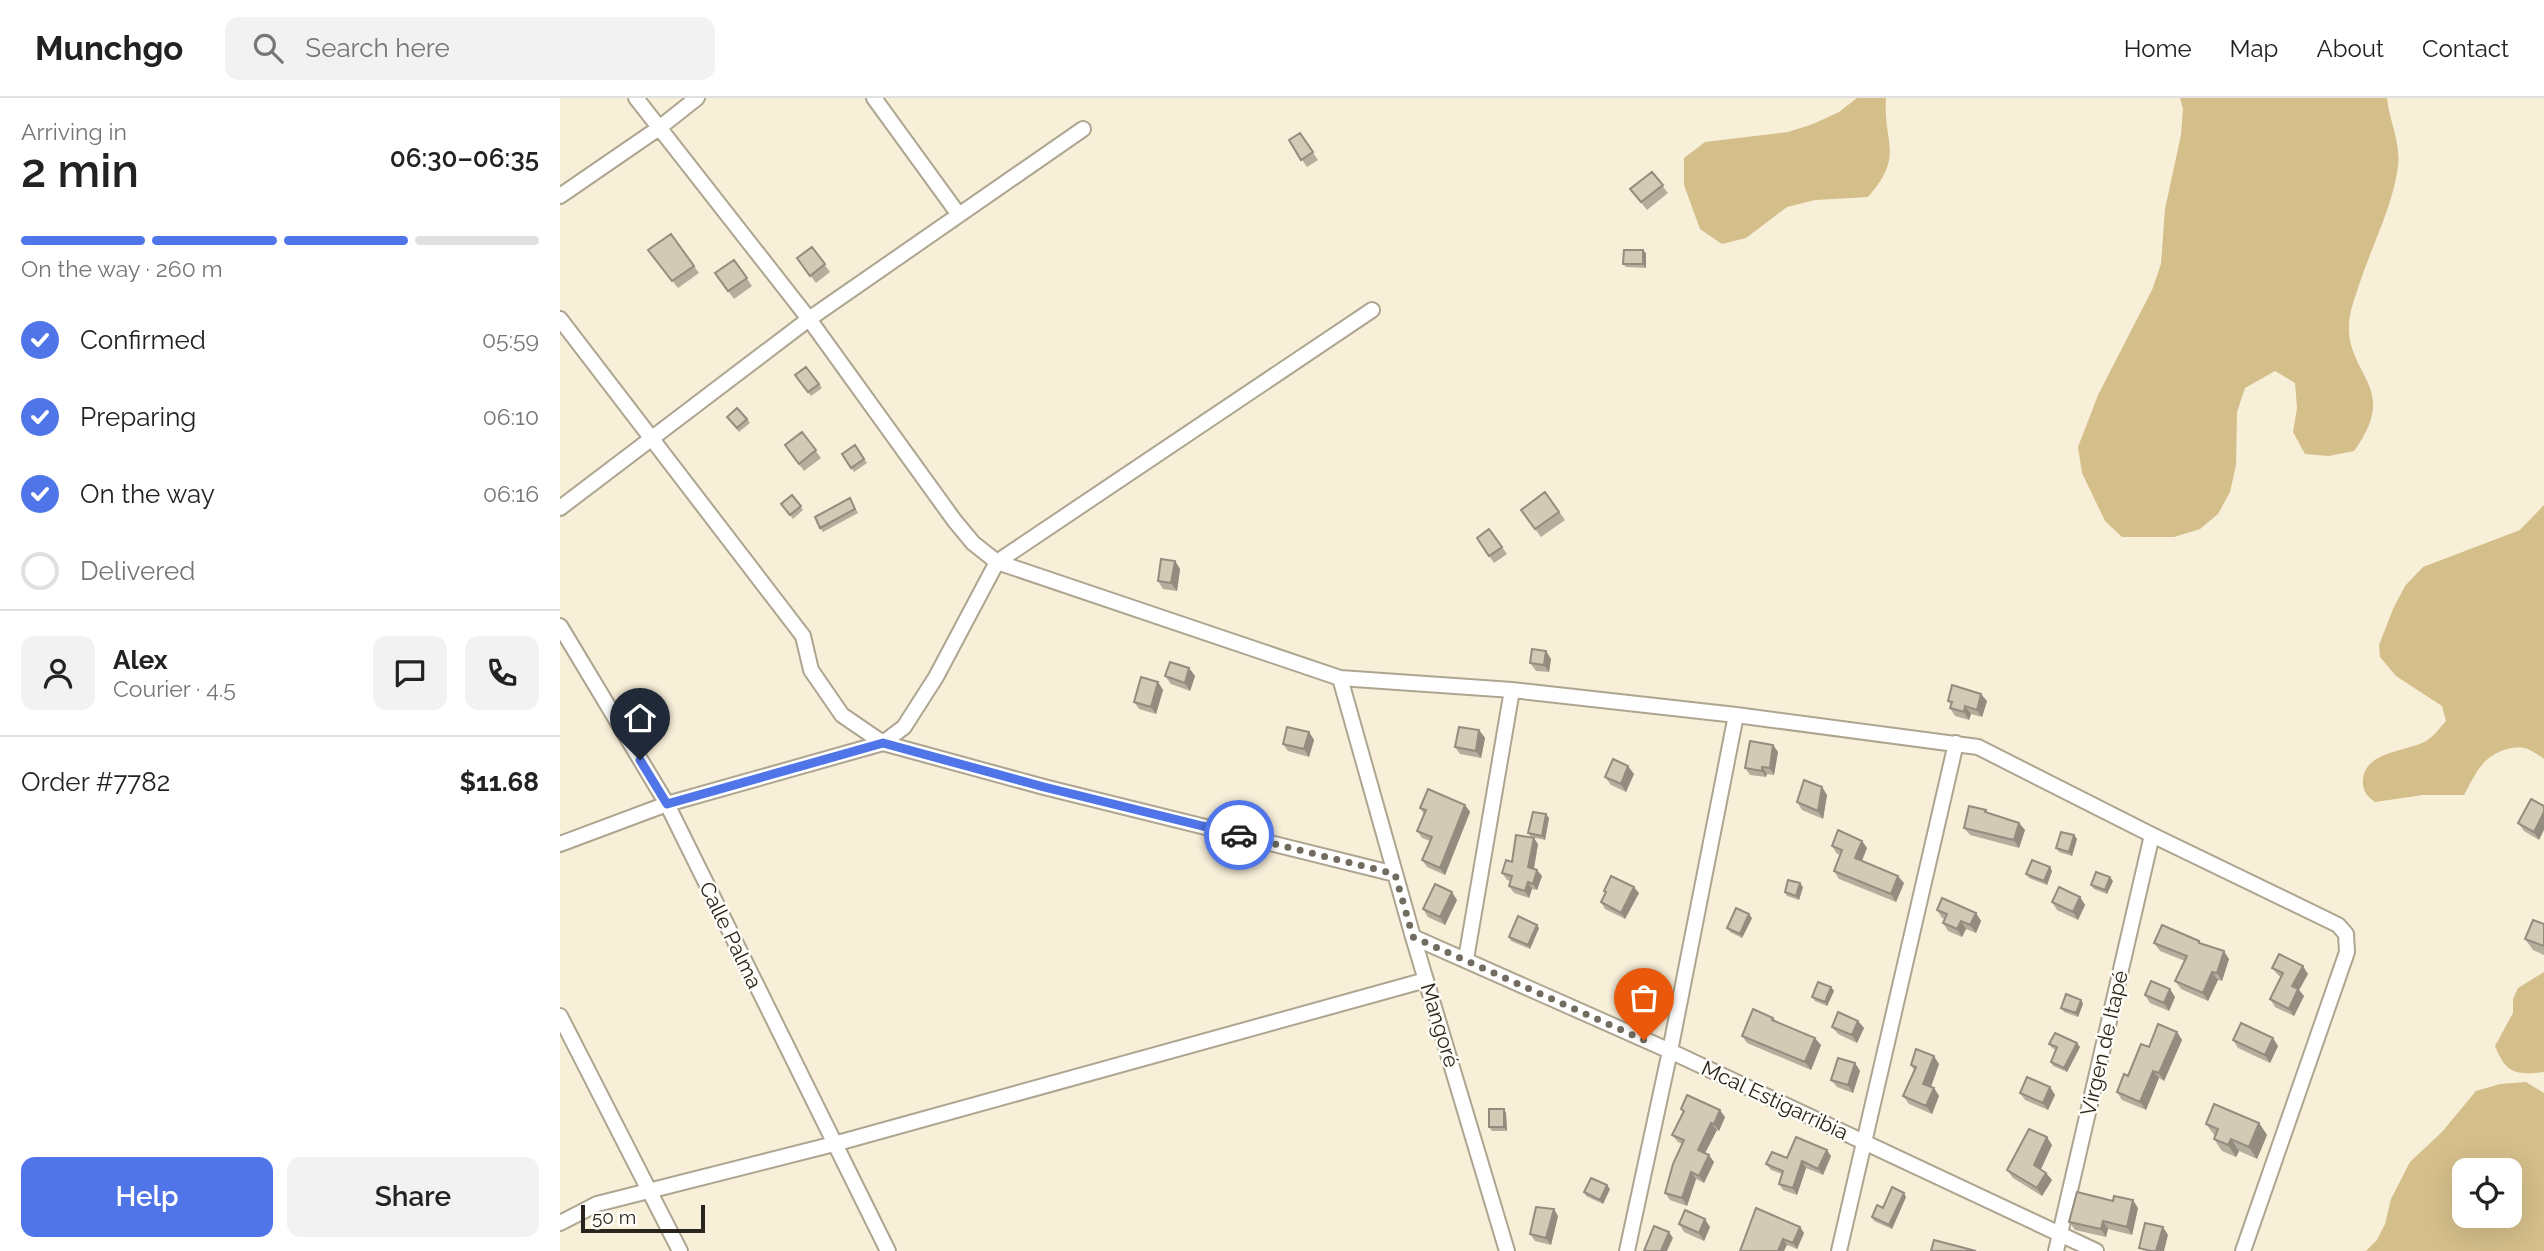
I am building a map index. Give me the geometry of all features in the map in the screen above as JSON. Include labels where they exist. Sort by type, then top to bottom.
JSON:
[{"type":"street","points":[[636,98],[809,319],[954,520],[973,543],[997,562],[1340,678],[1513,690],[1736,715],[1978,747],[2338,925],[2346,933],[2347,952],[2243,1251]]},
{"type":"street","points":[[560,196],[659,128],[697,98]]},
{"type":"street","points":[[874,98],[959,215]]},
{"type":"street","points":[[560,508],[809,319],[1083,129]]},
{"type":"street","points":[[560,844],[667,804],[883,743],[904,727],[936,677],[997,562],[1372,310]]},
{"type":"street","points":[[560,319],[803,636],[811,670],[842,715],[883,743],[1044,787],[1395,874]]},
{"type":"street","name":"Calle Palma","points":[[560,626],[667,804],[888,1251]]},
{"type":"street","name":"Mangoré","points":[[1340,678],[1413,937],[1507,1251]]},
{"type":"street","points":[[1466,959],[1513,690]]},
{"type":"street","points":[[1627,1251],[1670,1051],[1736,715]]},
{"type":"street","points":[[1839,1251],[1956,743]]},
{"type":"street","name":"Virgen de Itapé","points":[[2056,1251],[2152,835]]},
{"type":"street","name":"Mcal Estigarribia","points":[[1413,937],[1670,1051],[2096,1251]]},
{"type":"street","points":[[560,1223],[597,1204],[834,1143],[1426,980]]},
{"type":"street","points":[[560,1016],[680,1251]]},
{"type":"shaded area","points":[[1857,98],[1886,98],[1889,159],[1879,183],[1868,197],[1815,200],[1787,207],[1746,238],[1722,244],[1700,229],[1684,185],[1684,158],[1705,142],[1788,132],[1813,124],[1839,112]]},
{"type":"shaded area","points":[[2180,98],[2387,98],[2398,149],[2398,166],[2392,196],[2360,282],[2349,323],[2350,341],[2368,383],[2373,411],[2367,429],[2354,451],[2329,456],[2305,454],[2293,432],[2297,408],[2295,383],[2275,371],[2245,388],[2237,412],[2236,465],[2230,492],[2218,514],[2200,529],[2174,537],[2122,537],[2105,521],[2082,473],[2078,447],[2098,395],[2152,290],[2161,264],[2165,209],[2181,135],[2183,109]]},
{"type":"shaded area","points":[[2544,505],[2544,759],[2525,748],[2510,748],[2496,753],[2484,762],[2464,795],[2423,795],[2375,802],[2363,787],[2366,770],[2371,763],[2426,741],[2446,721],[2442,706],[2396,676],[2380,657],[2379,645],[2405,586],[2423,567],[2520,530]]},
{"type":"shaded area","points":[[2544,972],[2544,1072],[2513,1071],[2503,1062],[2495,1046],[2513,1013],[2513,999],[2518,988]]},
{"type":"shaded area","points":[[2526,1082],[2544,1093],[2544,1251],[2366,1251],[2377,1240],[2385,1224],[2391,1199],[2410,1162],[2442,1132],[2476,1091],[2500,1084]]},
{"type":"building","points":[[1300,133],[1313,152],[1301,160],[1289,140]]},
{"type":"building","points":[[1652,172],[1663,185],[1641,202],[1630,189]]},
{"type":"building","points":[[671,234],[694,266],[672,281],[648,250]]},
{"type":"building","points":[[812,247],[825,264],[810,276],[797,258]]},
{"type":"building","points":[[1624,250],[1643,250],[1643,264],[1623,264]]},
{"type":"building","points":[[734,260],[747,278],[728,291],[715,273]]},
{"type":"building","points":[[806,367],[819,384],[808,392],[795,375]]},
{"type":"building","points":[[737,408],[747,419],[737,428],[727,417]]},
{"type":"building","points":[[802,432],[816,450],[799,464],[785,445]]},
{"type":"building","points":[[855,445],[864,459],[851,468],[842,454]]},
{"type":"building","points":[[1545,492],[1559,512],[1535,529],[1521,510]]},
{"type":"building","points":[[792,495],[801,506],[790,515],[781,504]]},
{"type":"building","points":[[850,498],[855,509],[820,528],[815,517]]},
{"type":"building","points":[[1489,529],[1502,547],[1489,556],[1477,538]]},
{"type":"building","points":[[1161,559],[1175,561],[1171,583],[1158,581]]},
{"type":"building","points":[[1532,649],[1546,651],[1544,665],[1530,663]]},
{"type":"building","points":[[1170,662],[1189,668],[1185,683],[1165,676]]},
{"type":"building","points":[[1141,677],[1158,682],[1151,707],[1134,702]]},
{"type":"building","points":[[1952,685],[1981,694],[1977,710],[1965,706],[1964,712],[1950,708],[1952,702],[1948,701]]},
{"type":"building","points":[[1287,727],[1309,732],[1304,749],[1283,744]]},
{"type":"building","points":[[1459,727],[1479,730],[1476,751],[1455,747]]},
{"type":"building","points":[[1750,741],[1773,745],[1770,768],[1762,767],[1762,771],[1745,768]]},
{"type":"building","points":[[1613,759],[1628,766],[1621,784],[1605,777]]},
{"type":"building","points":[[1804,780],[1822,787],[1818,811],[1797,802]]},
{"type":"building","points":[[1428,789],[1465,805],[1440,868],[1422,860],[1432,837],[1417,831],[1426,810],[1420,808]]},
{"type":"building","points":[[2531,799],[2544,806],[2544,812],[2534,832],[2518,823]]},
{"type":"building","points":[[1969,806],[2019,823],[2014,840],[1964,828]]},
{"type":"building","points":[[1533,812],[1546,814],[1542,836],[1528,833]]},
{"type":"building","points":[[1838,830],[1862,841],[1855,858],[1898,876],[1891,894],[1834,871],[1842,850],[1832,846]]},
{"type":"building","points":[[2061,832],[2074,835],[2069,852],[2056,848]]},
{"type":"building","points":[[1516,835],[1534,838],[1528,867],[1537,870],[1533,884],[1528,882],[1525,891],[1509,886],[1512,876],[1502,873],[1506,860],[1512,862]]},
{"type":"building","points":[[2032,860],[2050,867],[2044,881],[2026,874]]},
{"type":"building","points":[[2096,872],[2110,877],[2105,890],[2091,885]]},
{"type":"building","points":[[1611,876],[1634,887],[1621,913],[1601,902]]},
{"type":"building","points":[[1788,880],[1800,883],[1796,896],[1785,892]]},
{"type":"building","points":[[1435,884],[1452,892],[1440,917],[1423,909]]},
{"type":"building","points":[[2059,887],[2080,897],[2073,912],[2052,902]]},
{"type":"building","points":[[1942,898],[1976,913],[1970,925],[1961,921],[1957,929],[1943,923],[1947,914],[1937,910]]},
{"type":"building","points":[[1736,908],[1749,914],[1740,934],[1727,928]]},
{"type":"building","points":[[1518,916],[1537,925],[1528,945],[1509,937]]},
{"type":"building","points":[[2533,920],[2544,924],[2544,946],[2525,939]]},
{"type":"building","points":[[2162,925],[2199,943],[2224,951],[2217,973],[2212,972],[2203,993],[2175,981],[2187,956],[2154,943]]},
{"type":"building","points":[[2279,954],[2303,966],[2292,986],[2298,989],[2289,1009],[2270,999],[2283,973],[2272,968]]},
{"type":"building","points":[[2151,981],[2170,989],[2164,1003],[2145,995]]},
{"type":"building","points":[[1818,982],[1831,987],[1825,1002],[1812,997]]},
{"type":"building","points":[[2066,994],[2081,1000],[2076,1013],[2061,1008]]},
{"type":"building","points":[[1753,1009],[1815,1038],[1805,1062],[1742,1036]]},
{"type":"building","points":[[1838,1012],[1858,1021],[1852,1035],[1832,1027]]},
{"type":"building","points":[[2241,1023],[2273,1038],[2265,1055],[2233,1040]]},
{"type":"building","points":[[2158,1024],[2177,1032],[2159,1073],[2153,1071],[2140,1102],[2117,1092],[2124,1074],[2128,1076],[2141,1044],[2149,1047]]},
{"type":"building","points":[[2055,1033],[2077,1043],[2064,1068],[2051,1062],[2057,1047],[2049,1044]]},
{"type":"building","points":[[1916,1049],[1934,1056],[1923,1084],[1934,1088],[1926,1106],[1903,1096],[1916,1067],[1911,1065]]},
{"type":"building","points":[[1838,1058],[1855,1063],[1848,1085],[1831,1080]]},
{"type":"building","points":[[2027,1077],[2050,1087],[2043,1103],[2020,1093]]},
{"type":"building","points":[[1687,1095],[1720,1110],[1698,1150],[1709,1155],[1699,1176],[1691,1172],[1682,1198],[1665,1193],[1673,1164],[1684,1140],[1672,1135],[1684,1111],[1681,1109]]},
{"type":"building","points":[[2214,1104],[2259,1123],[2249,1147],[2231,1139],[2228,1145],[2214,1139],[2218,1129],[2206,1124]]},
{"type":"building","points":[[1489,1109],[1504,1109],[1504,1127],[1489,1127]]},
{"type":"building","points":[[2029,1129],[2047,1137],[2034,1165],[2046,1173],[2037,1188],[2007,1170]]},
{"type":"building","points":[[1796,1137],[1827,1150],[1818,1169],[1802,1161],[1793,1188],[1779,1184],[1783,1171],[1766,1164],[1772,1152],[1787,1158]]},
{"type":"building","points":[[1591,1178],[1607,1185],[1600,1200],[1584,1192]]},
{"type":"building","points":[[1892,1187],[1904,1193],[1889,1225],[1872,1217],[1877,1205],[1883,1208]]},
{"type":"building","points":[[2077,1192],[2113,1201],[2114,1196],[2133,1200],[2127,1227],[2103,1221],[2101,1229],[2069,1222]]},
{"type":"building","points":[[1536,1207],[1554,1209],[1546,1238],[1530,1234]]},
{"type":"building","points":[[1756,1208],[1800,1227],[1793,1243],[1783,1239],[1778,1251],[1740,1251]]},
{"type":"building","points":[[1685,1210],[1705,1219],[1699,1233],[1679,1224]]},
{"type":"building","points":[[2145,1223],[2163,1227],[2156,1251],[2139,1248]]},
{"type":"building","points":[[1654,1226],[1669,1232],[1661,1251],[1644,1251]]},
{"type":"building","points":[[1934,1240],[1976,1251],[1931,1251]]},
{"type":"way so far","points":[[1239,835],[1395,874],[1413,937],[1644,1040]]},
{"type":"route","points":[[640,760],[667,804],[883,743],[1044,787],[1239,835]]}]
